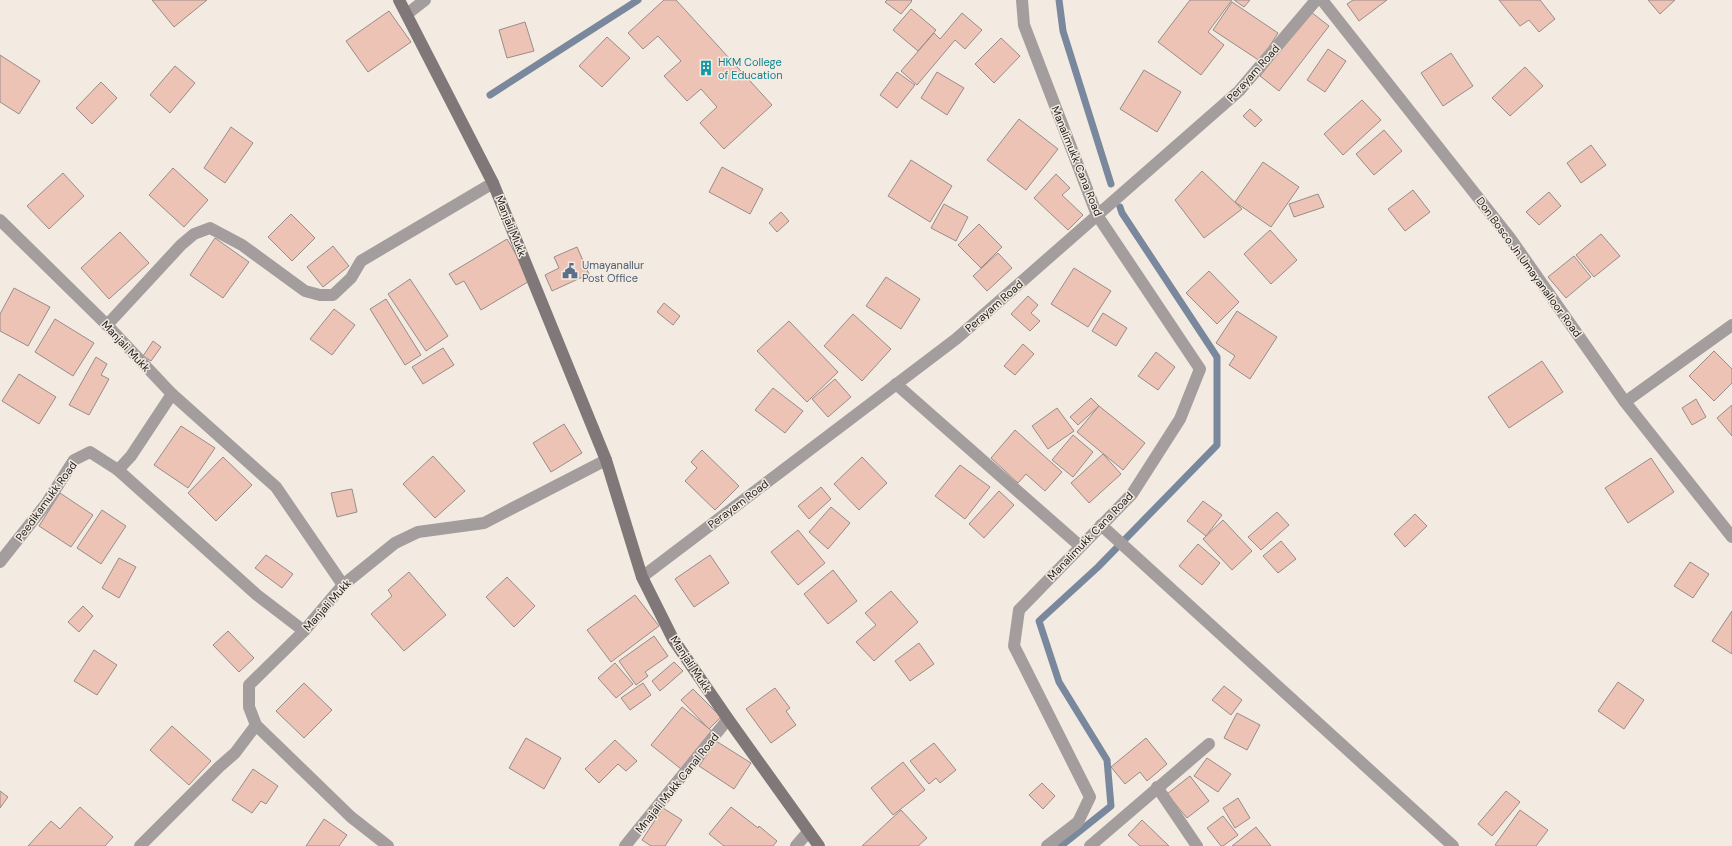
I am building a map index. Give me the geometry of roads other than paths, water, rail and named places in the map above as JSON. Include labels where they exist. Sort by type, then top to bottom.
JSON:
[{"type":"street","name":"Manjali Mukk","points":[[399,0],[450,102],[493,183],[606,460],[642,577],[673,639],[808,832],[820,846]]},
{"type":"street","points":[[407,14],[424,0]]},
{"type":"street","name":"Manalimukk Cana Road","points":[[1022,0],[1024,25],[1097,215],[1200,369],[1176,425],[1132,494],[1019,610],[1014,646],[1090,797],[1078,822],[1047,846]]},
{"type":"street","name":"Perayam Road","points":[[642,577],[956,339],[1239,91],[1316,0]]},
{"type":"street","name":"Don Bosco Jn Umayanalloor Road","points":[[1322,0],[1510,238],[1625,402],[1732,537]]},
{"type":"street","points":[[107,325],[181,245],[194,234],[210,228],[242,245],[305,291],[320,295],[333,295],[351,278],[361,262],[493,183]]},
{"type":"street","name":"Manjali Mukk","points":[[0,220],[107,325],[172,394],[276,487],[343,585]]},
{"type":"street","points":[[1625,402],[1732,325]]},
{"type":"street","points":[[896,384],[1080,546]]},
{"type":"street","points":[[172,394],[131,456],[118,470],[257,596],[304,631]]},
{"type":"street","name":"Peedikamukk Road","points":[[0,562],[46,504],[74,460],[90,452],[118,470]]},
{"type":"street","name":"Manjali Mukk","points":[[256,725],[248,707],[249,685],[304,631],[343,585],[395,543],[418,532],[484,522],[606,460]]},
{"type":"street","points":[[1101,525],[1452,846]]},
{"type":"street","name":"Mnajali Mukk Canal Road","points":[[625,846],[728,719]]},
{"type":"street","points":[[140,846],[235,753],[256,725],[351,818],[388,846]]},
{"type":"street","points":[[1090,846],[1209,744]]},
{"type":"street","points":[[1157,787],[1197,846]]},
{"type":"street","points":[[796,846],[808,832]]},
{"type":"waterway","points":[[490,95],[638,0]]},
{"type":"waterway","points":[[1059,0],[1063,31],[1111,184]]},
{"type":"waterway","points":[[1061,846],[1111,806],[1107,760],[1059,682],[1039,621],[1098,567],[1217,445],[1217,357],[1122,213],[1120,207]]},
{"type":"place","name":"HKM College of Education","points":[[706,68]]},
{"type":"place","name":"Umayanallur Post Office","points":[[570,271]]}]
